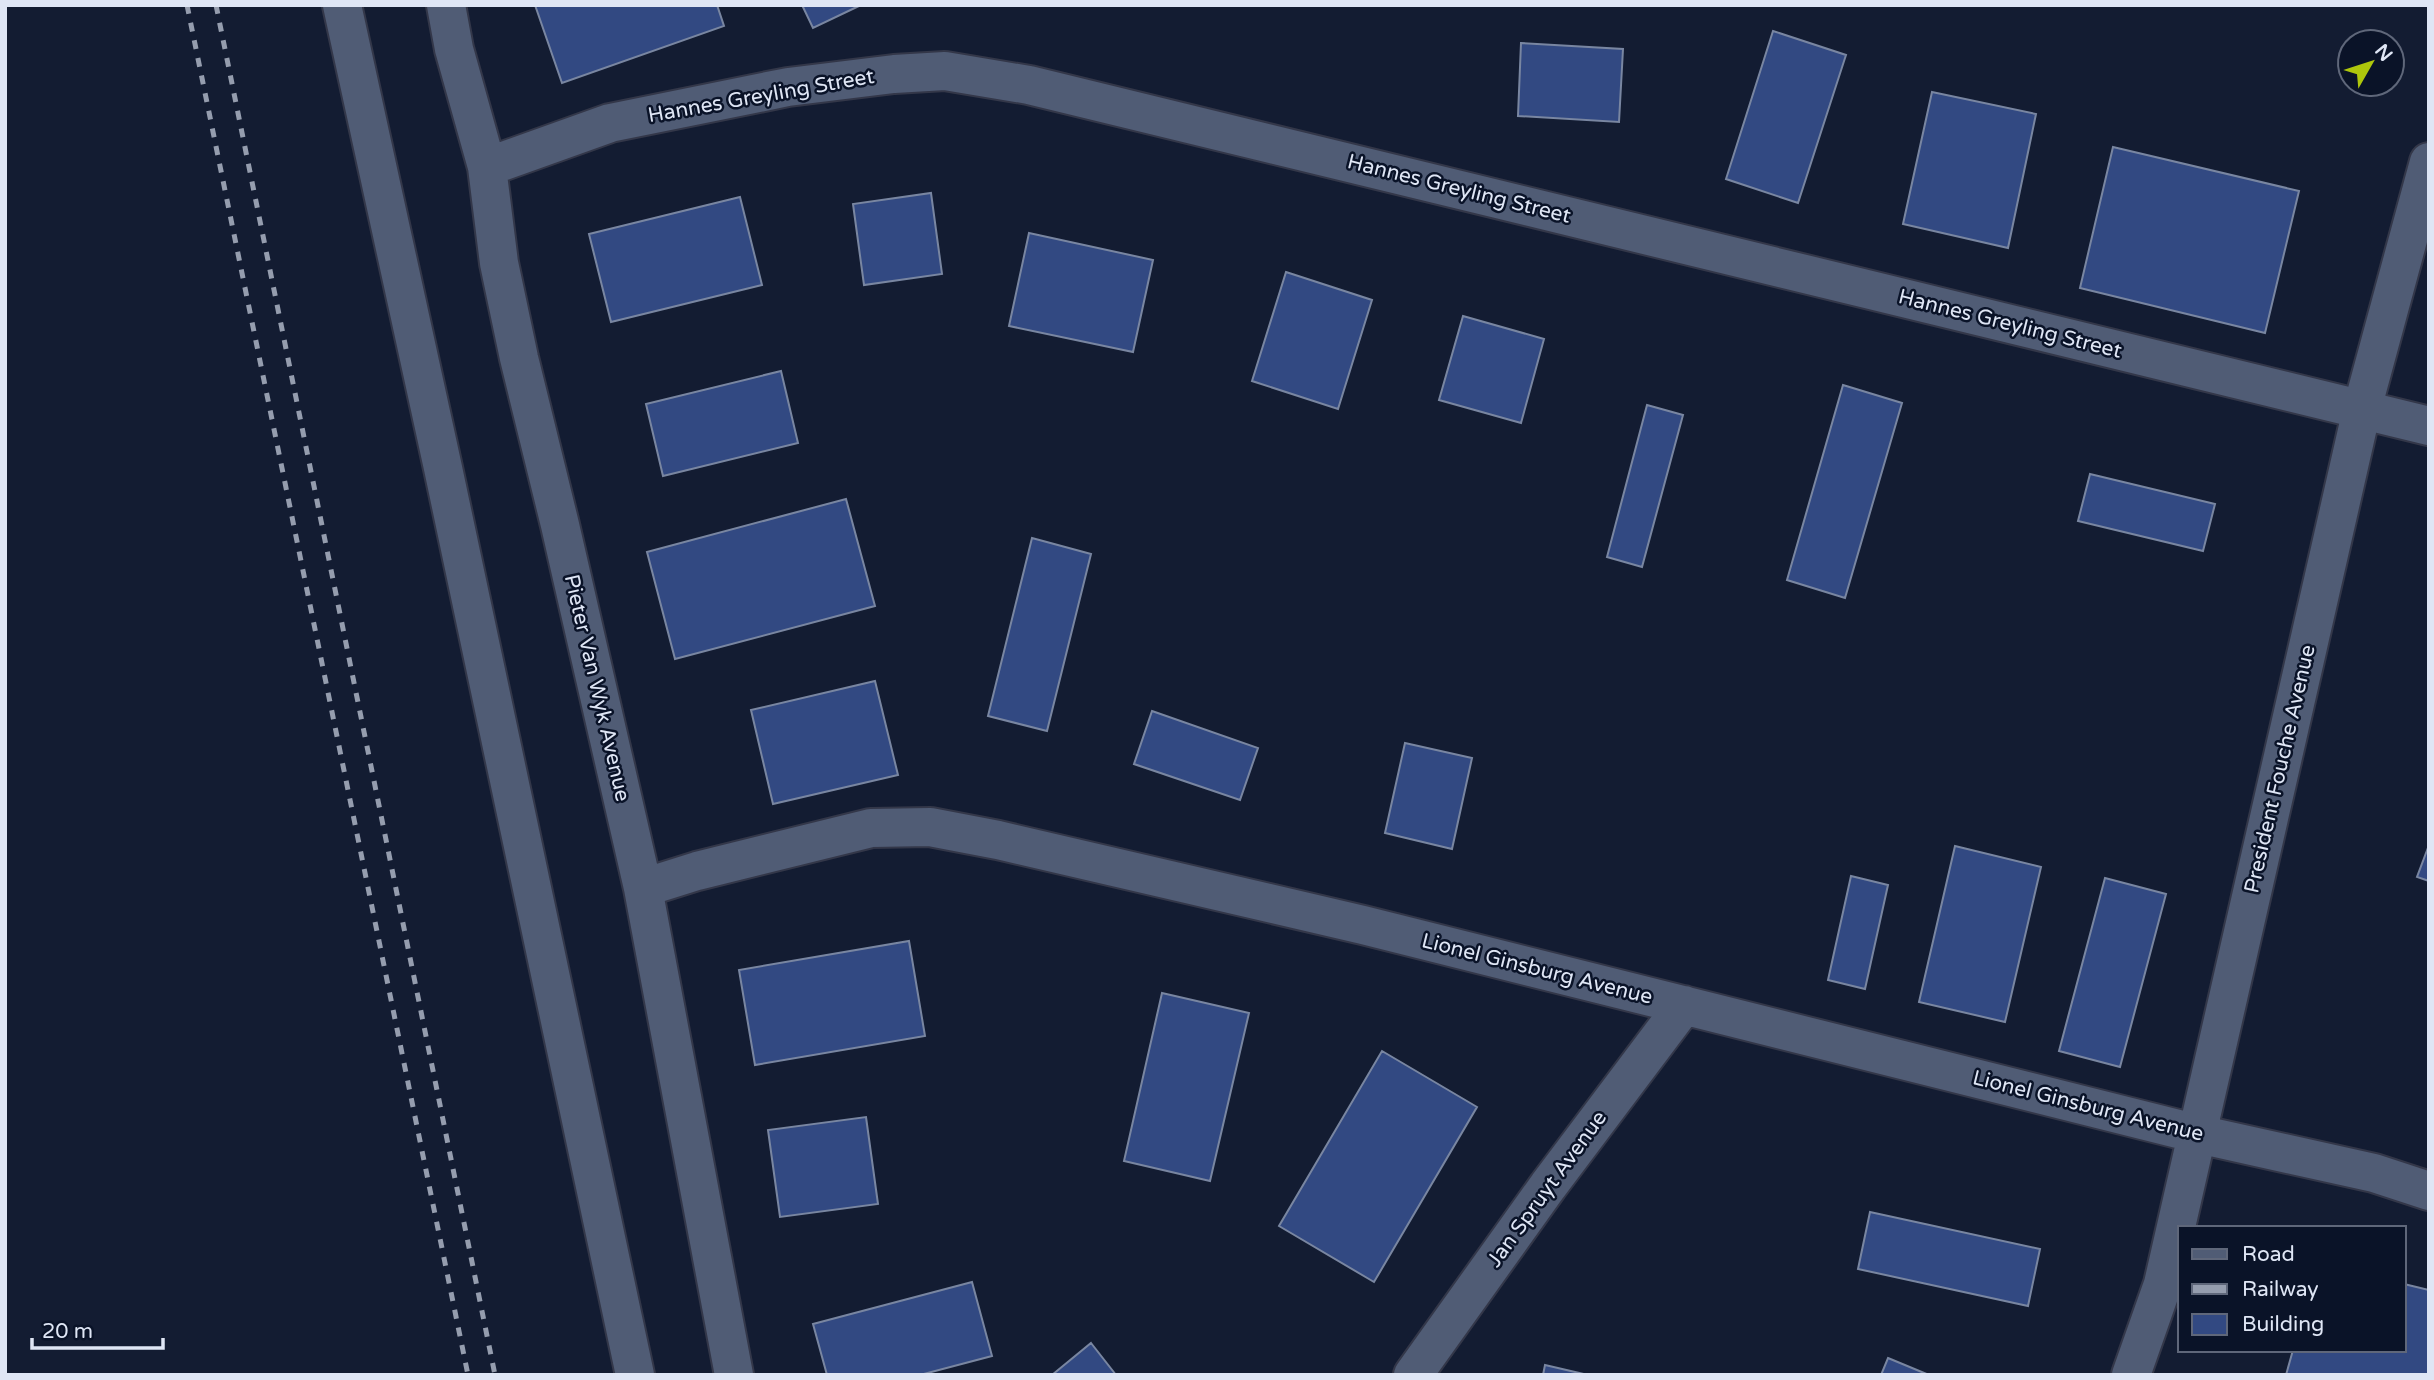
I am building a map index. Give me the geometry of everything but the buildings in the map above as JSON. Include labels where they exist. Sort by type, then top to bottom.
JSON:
[{"type":"street","points":[[342,5],[635,1375]]},
{"type":"street","name":"Pieter Van Wyk Avenue","points":[[446,5],[454,49],[487,167],[499,263],[516,345],[643,888],[734,1375]]},
{"type":"street","name":"Hannes Greyling Street","points":[[487,167],[610,123],[788,87],[894,74],[945,71],[1029,85],[2429,426]]},
{"type":"street","name":"President Fouche Avenue","points":[[2131,1375],[2163,1284],[2362,409],[2429,162]]},
{"type":"street","name":"Lionel Ginsburg Avenue","points":[[643,888],[697,871],[871,828],[930,827],[998,840],[1363,925],[2198,1134],[2374,1173],[2429,1191]]},
{"type":"street","name":"Jan Spruyt Avenue","points":[[1413,1375],[1548,1186],[1684,1006]]},
{"type":"railway","points":[[187,5],[468,1375]]},
{"type":"railway","points":[[216,5],[495,1375]]}]
